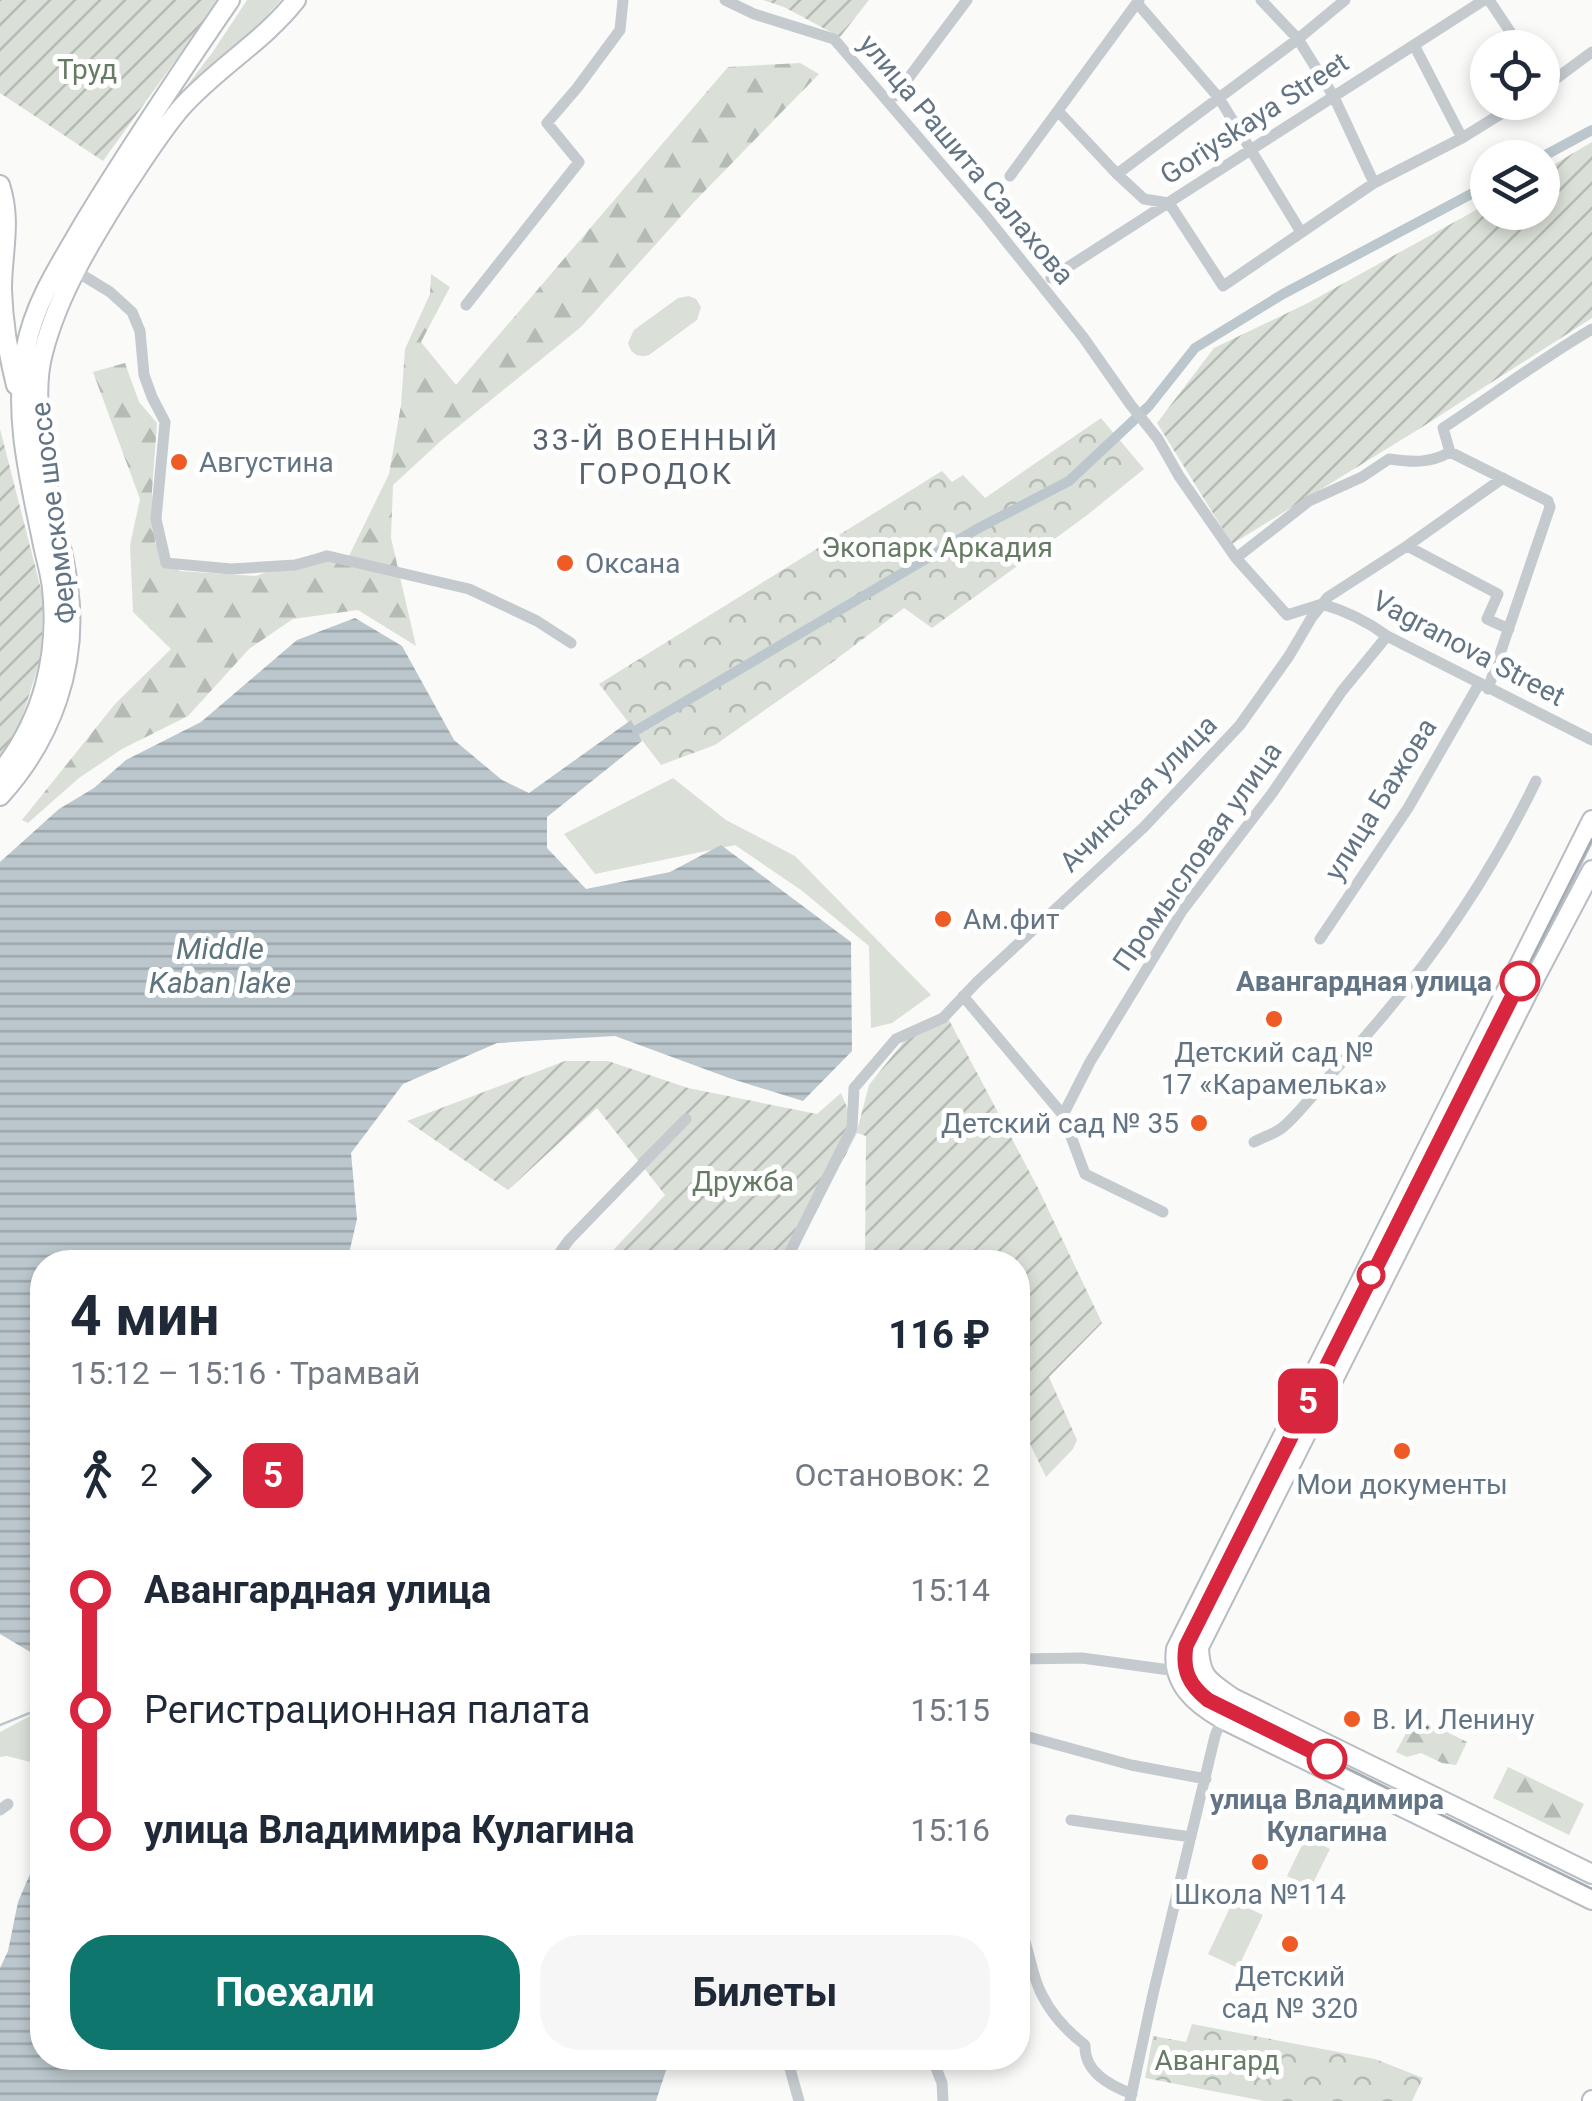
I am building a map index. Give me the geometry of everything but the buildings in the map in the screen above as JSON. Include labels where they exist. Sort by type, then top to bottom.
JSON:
[{"type":"main road","name":"Фермское шоссе","points":[[0,773],[34,718],[54,637],[52,587],[28,475],[20,400],[26,345],[42,297],[75,239],[230,0]]},
{"type":"main road","points":[[278,21],[288,0]]},
{"type":"main road","name":"Фермское шоссе","points":[[0,796],[32,756],[47,728],[65,671],[68,584],[44,470],[38,407],[39,376],[50,330],[75,272],[138,166],[180,109],[296,0]]},
{"type":"main road","points":[[0,185],[6,203],[7,228],[2,286],[9,357],[20,400]]},
{"type":"main road","points":[[4,307],[11,321],[18,322],[42,297]]},
{"type":"main road","points":[[1592,820],[1176,1650],[1175,1660],[1181,1684],[1190,1696],[1222,1719],[1592,1900]]},
{"type":"main road","points":[[1592,870],[1199,1647],[1200,1666],[1209,1681],[1233,1698],[1592,1874]]},
{"type":"street","points":[[466,305],[579,162],[547,122],[620,30],[622,0]]},
{"type":"street","name":"улица Рашита Салахова","points":[[725,0],[754,14],[834,39],[985,215],[1083,337],[1158,439],[1236,558]]},
{"type":"street","points":[[895,96],[967,0]]},
{"type":"street","points":[[1261,0],[1298,38],[1334,97],[1374,183]]},
{"type":"street","points":[[1117,174],[1345,0]]},
{"type":"street","points":[[1487,0],[1508,30]]},
{"type":"street","name":"Goriyskaya Street","points":[[1051,278],[1487,0]]},
{"type":"street","points":[[1010,176],[1138,1],[1219,98],[1301,232]]},
{"type":"street","points":[[1414,45],[1462,138]]},
{"type":"street","points":[[1560,74],[1592,52]]},
{"type":"street","points":[[1058,111],[1144,199],[1169,202],[1224,286],[1374,183],[1491,120]]},
{"type":"street","points":[[75,239],[71,255],[75,272],[110,292],[132,312],[140,332],[144,375],[165,422],[156,519],[166,564],[231,570],[294,565],[328,556],[468,589],[537,621],[571,643]]},
{"type":"street","points":[[1450,452],[1438,460],[1418,463],[1389,458],[1362,477],[1310,500],[1236,558],[1287,615],[1322,604],[1503,478],[1450,452],[1442,428],[1592,329]]},
{"type":"street","name":"улица Бажова","points":[[1320,939],[1484,686],[1509,629],[1550,507],[1548,500],[1503,478]]},
{"type":"street","points":[[1407,546],[1498,594],[1487,618],[1509,629]]},
{"type":"street","name":"Vagranova Street","points":[[1322,604],[1371,624],[1387,636],[1592,740]]},
{"type":"street","name":"Ачинская улица","points":[[790,1250],[852,1128],[854,1088],[896,1039],[943,1018],[1144,827],[1236,730],[1322,604]]},
{"type":"street","name":"Промысловая улица","points":[[1063,1115],[1090,1062],[1182,912],[1273,792],[1342,691],[1387,636]]},
{"type":"street","points":[[1254,1142],[1281,1128],[1355,1049],[1421,969],[1483,878],[1536,782]]},
{"type":"street","points":[[963,996],[1063,1115],[1085,1174],[1164,1212]]},
{"type":"street","points":[[562,1250],[686,1119]]},
{"type":"street","points":[[1030,1659],[1082,1658],[1177,1671]]},
{"type":"street","points":[[1030,1963],[1041,1994],[1066,2030],[1085,2045],[1089,2068],[1131,2097],[1222,1719]]},
{"type":"street","points":[[1030,1737],[1131,1765],[1206,1779]]},
{"type":"street","points":[[1071,1820],[1192,1836]]},
{"type":"street","points":[[791,2070],[799,2101]]},
{"type":"street","points":[[937,2070],[944,2101]]},
{"type":"green space","name":"Труд","points":[[0,0],[219,0],[103,161],[0,93]]},
{"type":"green space","points":[[247,0],[281,0],[196,82],[152,131],[212,53]]},
{"type":"green space","points":[[763,0],[869,0],[840,37]]},
{"type":"green space","points":[[800,63],[819,74],[694,202],[581,327],[443,439],[393,485],[391,538],[416,646],[358,610],[293,619],[249,649],[188,716],[122,749],[79,778],[28,823],[22,820],[115,704],[171,649],[133,612],[130,545],[140,499],[93,372],[125,363],[139,402],[157,423],[152,491],[155,543],[180,571],[256,576],[326,550],[348,558],[389,474],[401,405],[405,349],[430,294],[431,274],[450,287],[421,342],[456,385],[728,67]]},
{"type":"green space","points":[[1592,142],[1592,318],[1232,544],[1157,423],[1214,348],[1306,304],[1470,213],[1470,230],[1560,230],[1560,161]]},
{"type":"green space","points":[[689,296],[701,307],[697,320],[649,355],[633,352],[628,343],[634,330],[678,298]]},
{"type":"green space","name":"Экопарк Аркадия","points":[[1101,418],[1144,469],[932,628],[904,608],[715,745],[661,765],[599,684],[942,471],[952,482],[963,475],[985,498]]},
{"type":"green space","points":[[0,429],[43,597],[42,654],[14,743],[0,759]]},
{"type":"green space","points":[[673,778],[726,820],[795,856],[931,995],[892,1023],[871,1028],[869,946],[801,890],[735,845],[595,874],[564,834]]},
{"type":"green space","name":"Дружба","points":[[949,1020],[1038,1188],[1102,1323],[1049,1377],[1077,1440],[1046,1477],[1030,1444],[1030,1250],[865,1250],[866,1136],[857,1133],[796,1250],[613,1250],[665,1195],[597,1108],[508,1190],[407,1121],[565,1061],[608,1061],[688,1088],[817,1114],[841,1093],[857,1131],[869,1085],[909,1035]]},
{"type":"green space","points":[[30,1716],[30,1762],[0,1757],[0,1732]]},
{"type":"green space","points":[[1415,1716],[1467,1742],[1456,1765],[1421,1753],[1407,1757],[1396,1752]]},
{"type":"green space","points":[[1508,1767],[1584,1804],[1569,1835],[1493,1798]]},
{"type":"green space","points":[[1306,1837],[1330,1849],[1311,1887],[1287,1876]]},
{"type":"green space","points":[[1233,1901],[1263,1915],[1238,1968],[1208,1954]]},
{"type":"green space","name":"Авангард","points":[[1192,2024],[1375,2059],[1423,2078],[1412,2101],[1264,2101],[1145,2078],[1153,2036],[1186,2042]]},
{"type":"water","name":"Middle Kaban lake","points":[[355,618],[402,646],[454,740],[502,780],[529,793],[631,720],[642,741],[547,817],[547,848],[586,889],[670,872],[721,845],[851,942],[852,1051],[803,1101],[615,1036],[497,1043],[403,1084],[351,1153],[357,1219],[350,1250],[30,1250],[30,1652],[0,1634],[0,862],[59,809],[94,788],[126,760],[201,722],[297,640]]},
{"type":"water","points":[[30,1874],[30,2070],[666,2070],[656,2101],[0,2101],[0,1968],[8,1951],[18,1902]]},
{"type":"waterway","points":[[1560,147],[1592,130]]},
{"type":"waterway","points":[[637,730],[975,530],[1069,481],[1149,406],[1195,348],[1283,294],[1470,195]]},
{"type":"waterway","points":[[0,1725],[30,1713]]},
{"type":"tram line","points":[[1592,839],[1192,1633],[1184,1660],[1187,1676],[1209,1700],[1592,1889]]},
{"type":"tram line","name":"5","points":[[1327,1759],[1196,1691],[1187,1676],[1186,1646],[1520,981]]},
{"type":"place","name":"Августина","points":[[179,462]]},
{"type":"place","name":"Оксана","points":[[565,563]]},
{"type":"place","name":"Ам.фит","points":[[943,919]]},
{"type":"place","name":"Авангардная улица","points":[[1520,981]]},
{"type":"place","name":"Детский сад № 17 «Карамелька»","points":[[1274,1019]]},
{"type":"place","name":"Детский сад № 35","points":[[1199,1123]]},
{"type":"place","name":"Мои документы","points":[[1402,1451]]},
{"type":"place","name":"В. И. Ленину","points":[[1352,1719]]},
{"type":"place","name":"улица Владимира Кулагина","points":[[1327,1759]]},
{"type":"place","name":"Школа №114","points":[[1260,1862]]},
{"type":"place","name":"Детский сад № 320","points":[[1290,1944]]},
{"type":"district","name":"33-Й ВОЕННЫЙ ГОРОДОК","points":[[656,457]]}]
